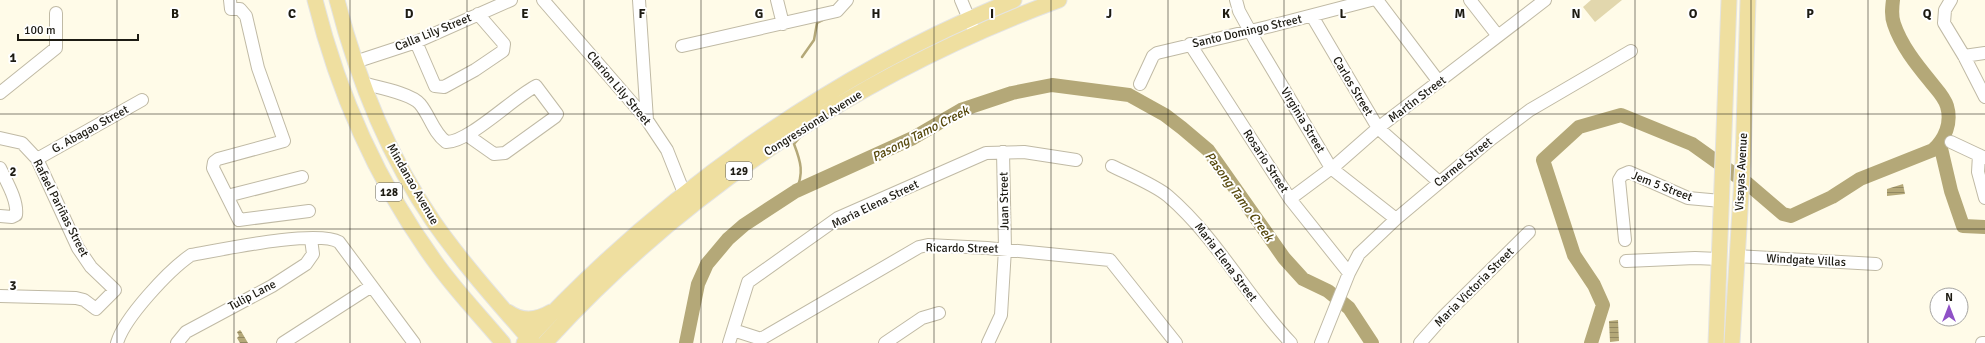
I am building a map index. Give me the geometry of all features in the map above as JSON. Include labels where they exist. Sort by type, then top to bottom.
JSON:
[{"type":"main road","name":"Mindanao Avenue","points":[[315,0],[324,39],[352,116],[388,189],[418,238],[440,268],[503,343]]},
{"type":"main road","name":"Mindanao Avenue","points":[[337,0],[362,83],[395,155],[426,210],[459,257],[502,306],[529,341]]},
{"type":"main road","name":"Congressional Avenue","points":[[545,343],[564,322],[689,199],[750,145],[810,106],[890,58],[969,18],[1014,0]]},
{"type":"main road","name":"Congressional Avenue","points":[[529,341],[557,309],[622,246],[689,199],[768,151],[816,119],[897,72],[976,35],[1059,0]]},
{"type":"main road","name":"Visayas Avenue","points":[[1716,343],[1729,0]]},
{"type":"main road","name":"Visayas Avenue","points":[[1732,343],[1740,188],[1743,161],[1748,0]]},
{"type":"main road","points":[[324,39],[346,33]]},
{"type":"main road","points":[[1719,264],[1736,263]]},
{"type":"main road","points":[[502,306],[515,316],[528,320],[540,318],[557,309]]},
{"type":"main road","points":[[556,343],[564,322]]},
{"type":"main road","points":[[488,325],[494,343]]},
{"type":"street","points":[[230,0],[232,9],[240,9],[246,16],[260,73],[284,141],[218,159],[214,162],[213,168],[239,220],[308,211]]},
{"type":"street","name":"Calla Lily Street","points":[[355,62],[416,42],[511,0]]},
{"type":"street","name":"Clarion Lily Street","points":[[543,0],[647,120],[667,150],[689,199]]},
{"type":"street","points":[[639,0],[647,120]]},
{"type":"street","points":[[777,0],[783,24]]},
{"type":"street","points":[[682,46],[837,11],[847,0]]},
{"type":"street","points":[[961,0],[976,35]]},
{"type":"street","name":"Virginia Street","points":[[1236,0],[1239,11],[1331,168],[1396,219]]},
{"type":"street","name":"Santo Domingo Street","points":[[1140,84],[1153,56],[1157,53],[1312,16],[1371,0]]},
{"type":"street","points":[[1377,0],[1439,82]]},
{"type":"street","points":[[1470,0],[1498,36]]},
{"type":"street","name":"Martin Street","points":[[1290,199],[1331,168],[1378,128],[1545,0]]},
{"type":"street","points":[[1950,0],[1944,10],[1944,23],[1964,56],[1985,97]]},
{"type":"street","points":[[0,93],[56,48],[56,13]]},
{"type":"street","points":[[416,42],[435,86],[444,87],[475,70],[503,51],[504,44],[478,14]]},
{"type":"street","name":"Carlos Street","points":[[1312,16],[1378,128],[1439,182]]},
{"type":"street","name":"Rosario Street","points":[[1190,44],[1290,199],[1348,273]]},
{"type":"street","name":"Carmel Street","points":[[1321,343],[1348,273],[1359,254],[1396,219],[1439,182],[1530,110],[1631,51]]},
{"type":"street","points":[[1964,56],[1985,53]]},
{"type":"street","points":[[362,83],[390,90],[416,101],[420,104],[433,126],[446,142],[451,142],[467,135],[536,86],[556,114],[555,117],[505,153],[498,155],[494,154],[467,135]]},
{"type":"street","name":"G. Abagao Street","points":[[37,159],[142,100]]},
{"type":"street","name":"Rafael Pariñas Street","points":[[0,138],[22,143],[37,159],[78,248],[91,267],[115,290],[96,309],[84,300],[76,298],[0,296]]},
{"type":"street","points":[[1951,142],[1982,157],[1978,172],[1985,198]]},
{"type":"street","name":"Maria Elena Street","points":[[729,343],[748,282],[838,218],[978,156],[1003,152],[1038,153],[1076,160]]},
{"type":"street","name":"Juan Street","points":[[988,343],[1000,315],[1005,249],[1003,152]]},
{"type":"street","name":"Maria Elena Street","points":[[1112,166],[1167,195],[1197,223],[1270,321],[1291,343]]},
{"type":"street","points":[[0,168],[14,200],[16,214],[12,217],[0,216]]},
{"type":"street","name":"Jem 5 Street","points":[[1624,240],[1619,180],[1622,175],[1629,172],[1688,198],[1721,201]]},
{"type":"street","points":[[227,196],[302,177]]},
{"type":"street","name":"Maria Victoria Street","points":[[1420,343],[1442,318],[1529,232]]},
{"type":"street","points":[[117,343],[127,320],[179,263],[191,255],[277,241],[329,238],[339,242],[370,287],[414,343]]},
{"type":"street","name":"Tulip Lane","points":[[177,343],[186,332],[272,286],[306,264],[313,254],[311,239]]},
{"type":"street","name":"Ricardo Street","points":[[733,330],[761,339],[919,247],[928,245],[1005,249],[1110,260],[1176,343]]},
{"type":"street","points":[[1626,261],[1695,258],[1719,264]]},
{"type":"street","name":"Windgate Villas","points":[[1736,263],[1876,264]]},
{"type":"street","points":[[283,343],[370,287]]},
{"type":"street","points":[[888,342],[922,318],[939,313]]},
{"type":"shaded area","points":[[1591,0],[1622,0],[1595,22],[1583,7]]},
{"type":"shaded area","points":[[1903,184],[1905,194],[1887,196],[1887,189]]},
{"type":"shaded area","points":[[1618,320],[1619,341],[1610,342],[1609,321]]},
{"type":"shaded area","points":[[240,330],[248,343],[240,343],[237,338],[239,336],[237,332]]},
{"type":"waterway","points":[[1591,343],[1603,305],[1594,285],[1574,255],[1543,160],[1579,127],[1621,115],[1692,144],[1748,184],[1783,214],[1791,216],[1832,197],[1860,179],[1933,150],[1944,136],[1949,118],[1946,102],[1914,61],[1897,32],[1892,18],[1893,0]]},
{"type":"waterway","points":[[802,57],[814,40],[817,23],[825,19]]},
{"type":"waterway","name":"Pasong Tamo Creek","points":[[686,343],[698,284],[707,264],[728,239],[744,225],[796,191],[913,138],[961,110],[1012,93],[1052,85],[1129,95],[1165,115],[1182,128],[1208,150],[1284,258],[1303,279],[1328,291],[1349,308],[1372,343]]},
{"type":"waterway","points":[[796,191],[800,179],[801,168],[794,144],[800,137]]},
{"type":"waterway","points":[[1940,144],[1951,191],[1963,226],[1985,227]]}]
